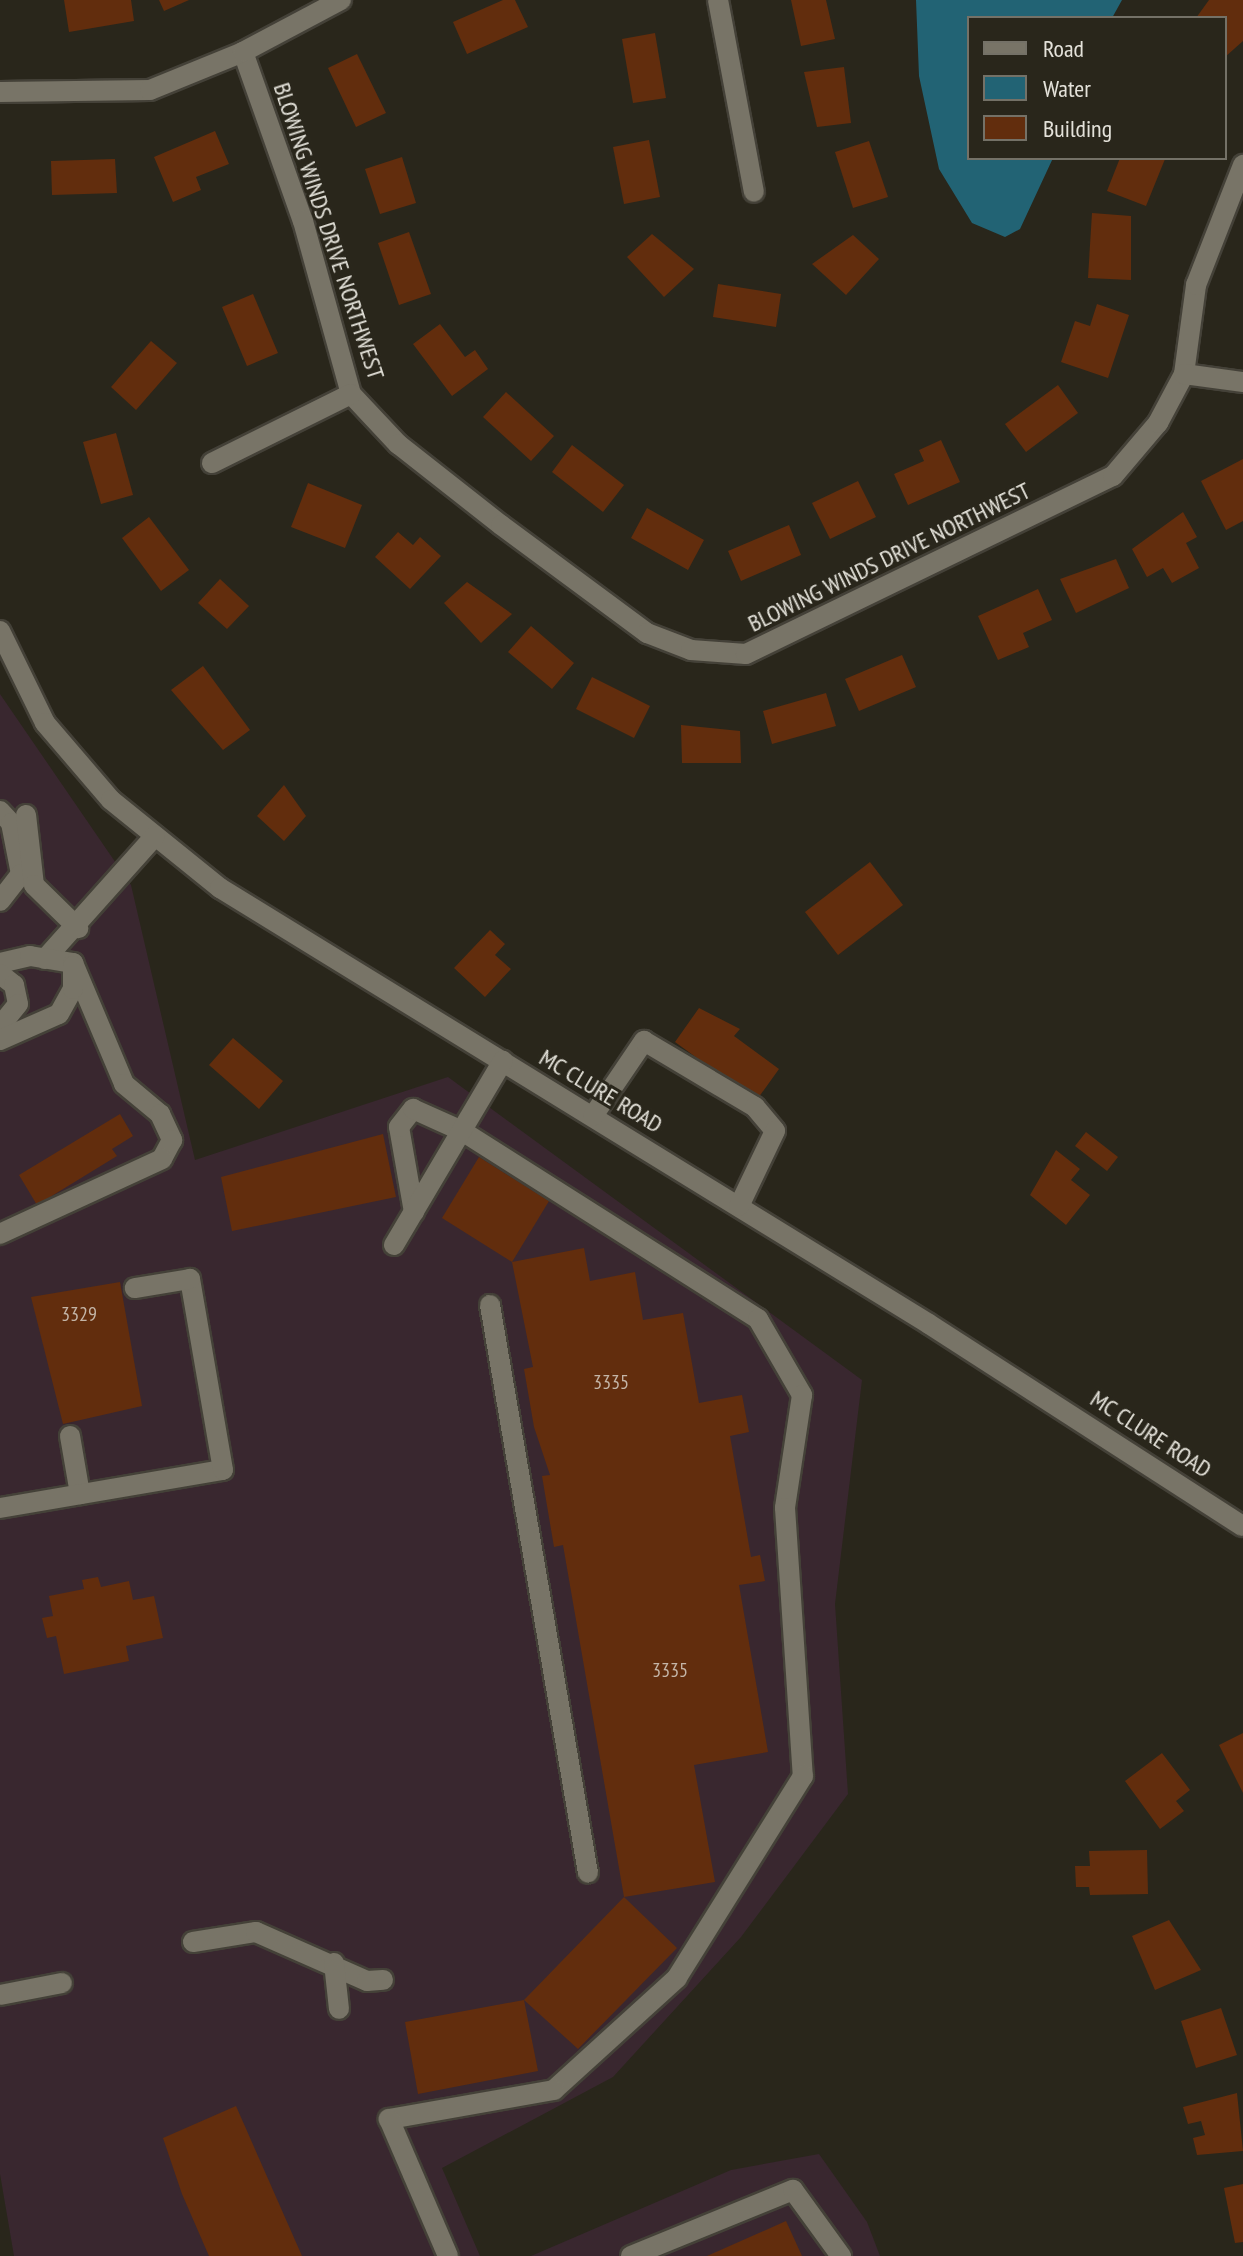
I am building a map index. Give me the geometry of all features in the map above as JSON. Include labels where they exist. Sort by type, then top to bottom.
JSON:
[{"type":"street","points":[[0,92],[150,90],[243,52],[341,0]]},
{"type":"street","points":[[718,0],[754,192]]},
{"type":"street","name":"BLOWING WINDS DRIVE NORTHWEST","points":[[243,52],[303,221],[351,394],[398,444],[647,633],[691,650],[746,654],[1113,476],[1158,423],[1184,374],[1196,285],[1243,165]]},
{"type":"street","points":[[1184,374],[1243,382]]},
{"type":"street","points":[[212,463],[351,394]]},
{"type":"street","name":"MC CLURE ROAD","points":[[0,631],[45,723],[111,800],[220,888],[739,1206],[1243,1526]]},
{"type":"street","points":[[0,811],[11,823],[21,874],[0,901]]},
{"type":"street","points":[[26,815],[34,885],[78,928]]},
{"type":"street","points":[[45,959],[78,928],[155,836]]},
{"type":"street","points":[[0,963],[45,959],[73,963]]},
{"type":"street","points":[[0,1040],[59,1014],[73,989],[73,963]]},
{"type":"street","points":[[0,1234],[162,1159],[172,1140],[169,1128],[124,1084],[73,963]]},
{"type":"street","points":[[0,974],[14,985],[18,1004],[0,1026]]},
{"type":"street","points":[[593,1116],[644,1041],[755,1107],[775,1131],[739,1206]]},
{"type":"street","points":[[394,1245],[503,1061]]},
{"type":"street","points":[[414,1212],[399,1127],[413,1109],[462,1131],[758,1319],[802,1395],[785,1508],[803,1776],[677,1978],[554,2090],[389,2119],[448,2256]]},
{"type":"street","points":[[0,1508],[223,1470],[190,1279],[135,1288]]},
{"type":"street","points":[[490,1305],[588,1873]]},
{"type":"street","points":[[70,1436],[80,1494]]},
{"type":"street","points":[[193,1942],[256,1932],[334,1963],[367,1981],[383,1980]]},
{"type":"street","points":[[334,1963],[339,2009]]},
{"type":"street","points":[[0,1995],[62,1983]]},
{"type":"street","points":[[631,2256],[793,2190],[841,2256]]},
{"type":"shaded area","points":[[0,694],[131,885],[195,1160],[448,1077],[862,1380],[835,1604],[848,1794],[741,1937],[613,2077],[442,2168],[480,2256],[14,2256],[0,2174]]},
{"type":"shaded area","points":[[819,2154],[867,2222],[880,2256],[531,2256],[731,2170]]},
{"type":"water","points":[[916,0],[1122,0],[1113,16],[967,16],[967,160],[1052,160],[1020,229],[1005,237],[972,223],[939,169],[919,76]]},
{"type":"building","points":[[64,0],[131,0],[134,21],[69,32]]},
{"type":"building","points":[[159,0],[189,0],[164,11]]},
{"type":"building","points":[[503,0],[515,0],[528,27],[467,54],[453,22]]},
{"type":"building","points":[[791,0],[826,0],[835,39],[801,46]]},
{"type":"building","points":[[1209,0],[1243,0],[1243,41],[1227,55],[1227,16],[1197,16]]},
{"type":"building","points":[[655,33],[666,98],[633,103],[622,39]]},
{"type":"building","points":[[357,54],[386,113],[356,127],[328,68]]},
{"type":"building","points":[[844,67],[851,123],[817,127],[804,72]]},
{"type":"building","points":[[215,131],[229,164],[196,177],[201,190],[173,202],[154,157]]},
{"type":"building","points":[[649,140],[660,197],[624,204],[613,147]]},
{"type":"building","points":[[869,141],[888,197],[853,208],[835,152]]},
{"type":"building","points":[[402,157],[416,203],[380,214],[365,169]]},
{"type":"building","points":[[115,159],[117,193],[52,195],[51,161]]},
{"type":"building","points":[[1119,160],[1165,160],[1146,206],[1107,191]]},
{"type":"building","points":[[1092,213],[1131,216],[1131,280],[1088,278]]},
{"type":"building","points":[[409,232],[431,294],[399,305],[378,243]]},
{"type":"building","points":[[652,234],[694,269],[664,297],[627,257]]},
{"type":"building","points":[[853,235],[879,259],[846,295],[812,264]]},
{"type":"building","points":[[718,284],[781,294],[776,327],[713,317]]},
{"type":"building","points":[[253,294],[278,353],[247,366],[222,307]]},
{"type":"building","points":[[1097,304],[1129,315],[1108,378],[1061,362],[1075,321],[1090,326]]},
{"type":"building","points":[[440,324],[465,357],[475,350],[488,369],[452,396],[413,344]]},
{"type":"building","points":[[151,341],[177,363],[136,410],[111,387]]},
{"type":"building","points":[[1058,385],[1078,413],[1026,452],[1005,424]]},
{"type":"building","points":[[506,392],[554,436],[531,461],[483,417]]},
{"type":"building","points":[[116,433],[133,495],[101,504],[83,442]]},
{"type":"building","points":[[941,440],[960,482],[908,505],[894,474],[924,461],[919,450]]},
{"type":"building","points":[[572,445],[624,485],[603,512],[552,472]]},
{"type":"building","points":[[1243,459],[1243,521],[1226,530],[1201,481]]},
{"type":"building","points":[[858,481],[876,517],[830,539],[812,503]]},
{"type":"building","points":[[308,483],[362,505],[345,548],[291,527]]},
{"type":"building","points":[[647,508],[704,540],[688,570],[631,538]]},
{"type":"building","points":[[1183,512],[1197,537],[1186,543],[1199,568],[1172,583],[1163,568],[1147,577],[1132,549]]},
{"type":"building","points":[[149,517],[189,570],[161,591],[122,538]]},
{"type":"building","points":[[789,525],[801,555],[741,581],[728,551]]},
{"type":"building","points":[[398,532],[413,545],[420,537],[441,556],[410,589],[375,557]]},
{"type":"building","points":[[1116,559],[1129,588],[1076,613],[1060,579]]},
{"type":"building","points":[[220,579],[249,606],[227,629],[198,603]]},
{"type":"building","points":[[467,582],[512,614],[481,643],[444,603]]},
{"type":"building","points":[[1038,589],[1052,620],[1023,633],[1029,647],[998,660],[978,616]]},
{"type":"building","points":[[531,626],[574,663],[552,689],[508,652]]},
{"type":"building","points":[[902,655],[916,687],[859,711],[845,679]]},
{"type":"building","points":[[203,666],[250,730],[223,750],[171,690]]},
{"type":"building","points":[[592,677],[650,706],[634,738],[576,709]]},
{"type":"building","points":[[826,693],[836,726],[772,744],[763,711]]},
{"type":"building","points":[[681,725],[740,731],[741,763],[682,763]]},
{"type":"building","points":[[284,785],[306,816],[284,841],[257,816]]},
{"type":"building","points":[[870,862],[903,905],[838,955],[805,912]]},
{"type":"building","points":[[490,930],[505,944],[495,955],[511,969],[485,997],[454,968]]},
{"type":"building","points":[[699,1008],[740,1029],[734,1036],[779,1069],[756,1101],[675,1042]]},
{"type":"building","points":[[233,1038],[283,1081],[259,1109],[209,1065]]},
{"type":"building","points":[[120,1114],[133,1136],[112,1149],[117,1156],[37,1205],[19,1175]]},
{"type":"building","points":[[1086,1132],[1118,1157],[1107,1171],[1075,1146]]},
{"type":"building","points":[[383,1134],[396,1197],[232,1231],[221,1177]]},
{"type":"building","points":[[1056,1150],[1080,1169],[1071,1180],[1090,1195],[1066,1225],[1030,1195]]},
{"type":"building","points":[[479,1157],[549,1201],[512,1262],[442,1218]]},
{"type":"building","points":[[584,1248],[590,1281],[635,1272],[643,1320],[683,1313],[699,1403],[742,1395],[749,1432],[730,1436],[751,1557],[760,1555],[765,1581],[739,1585],[768,1752],[694,1765],[715,1882],[624,1897],[563,1545],[554,1547],[542,1476],[550,1475],[534,1427],[524,1369],[533,1367],[512,1262]]},
{"type":"building","points":[[120,1282],[142,1406],[63,1424],[31,1297]]},
{"type":"building","points":[[98,1577],[101,1587],[129,1581],[133,1600],[154,1596],[163,1638],[126,1646],[129,1661],[64,1674],[56,1636],[47,1638],[42,1618],[53,1616],[49,1596],[84,1589],[82,1580]]},
{"type":"building","points":[[1243,1733],[1243,1793],[1219,1745]]},
{"type":"building","points":[[1162,1753],[1190,1790],[1176,1801],[1184,1811],[1160,1829],[1125,1781]]},
{"type":"building","points":[[1147,1850],[1148,1894],[1090,1895],[1089,1887],[1076,1887],[1075,1866],[1090,1866],[1089,1851]]},
{"type":"building","points":[[624,1897],[677,1948],[578,2049],[524,2000]]},
{"type":"building","points":[[1169,1920],[1201,1970],[1155,1990],[1132,1936]]},
{"type":"building","points":[[524,2000],[538,2071],[418,2094],[405,2022]]},
{"type":"building","points":[[1221,2008],[1237,2055],[1196,2068],[1181,2021]]},
{"type":"building","points":[[1237,2093],[1243,2151],[1197,2155],[1193,2138],[1205,2135],[1201,2121],[1188,2124],[1183,2107]]},
{"type":"building","points":[[236,2106],[302,2256],[209,2256],[182,2194],[163,2138]]},
{"type":"building","points":[[1243,2184],[1243,2242],[1235,2243],[1224,2188]]},
{"type":"building","points":[[786,2221],[802,2256],[707,2256]]}]
